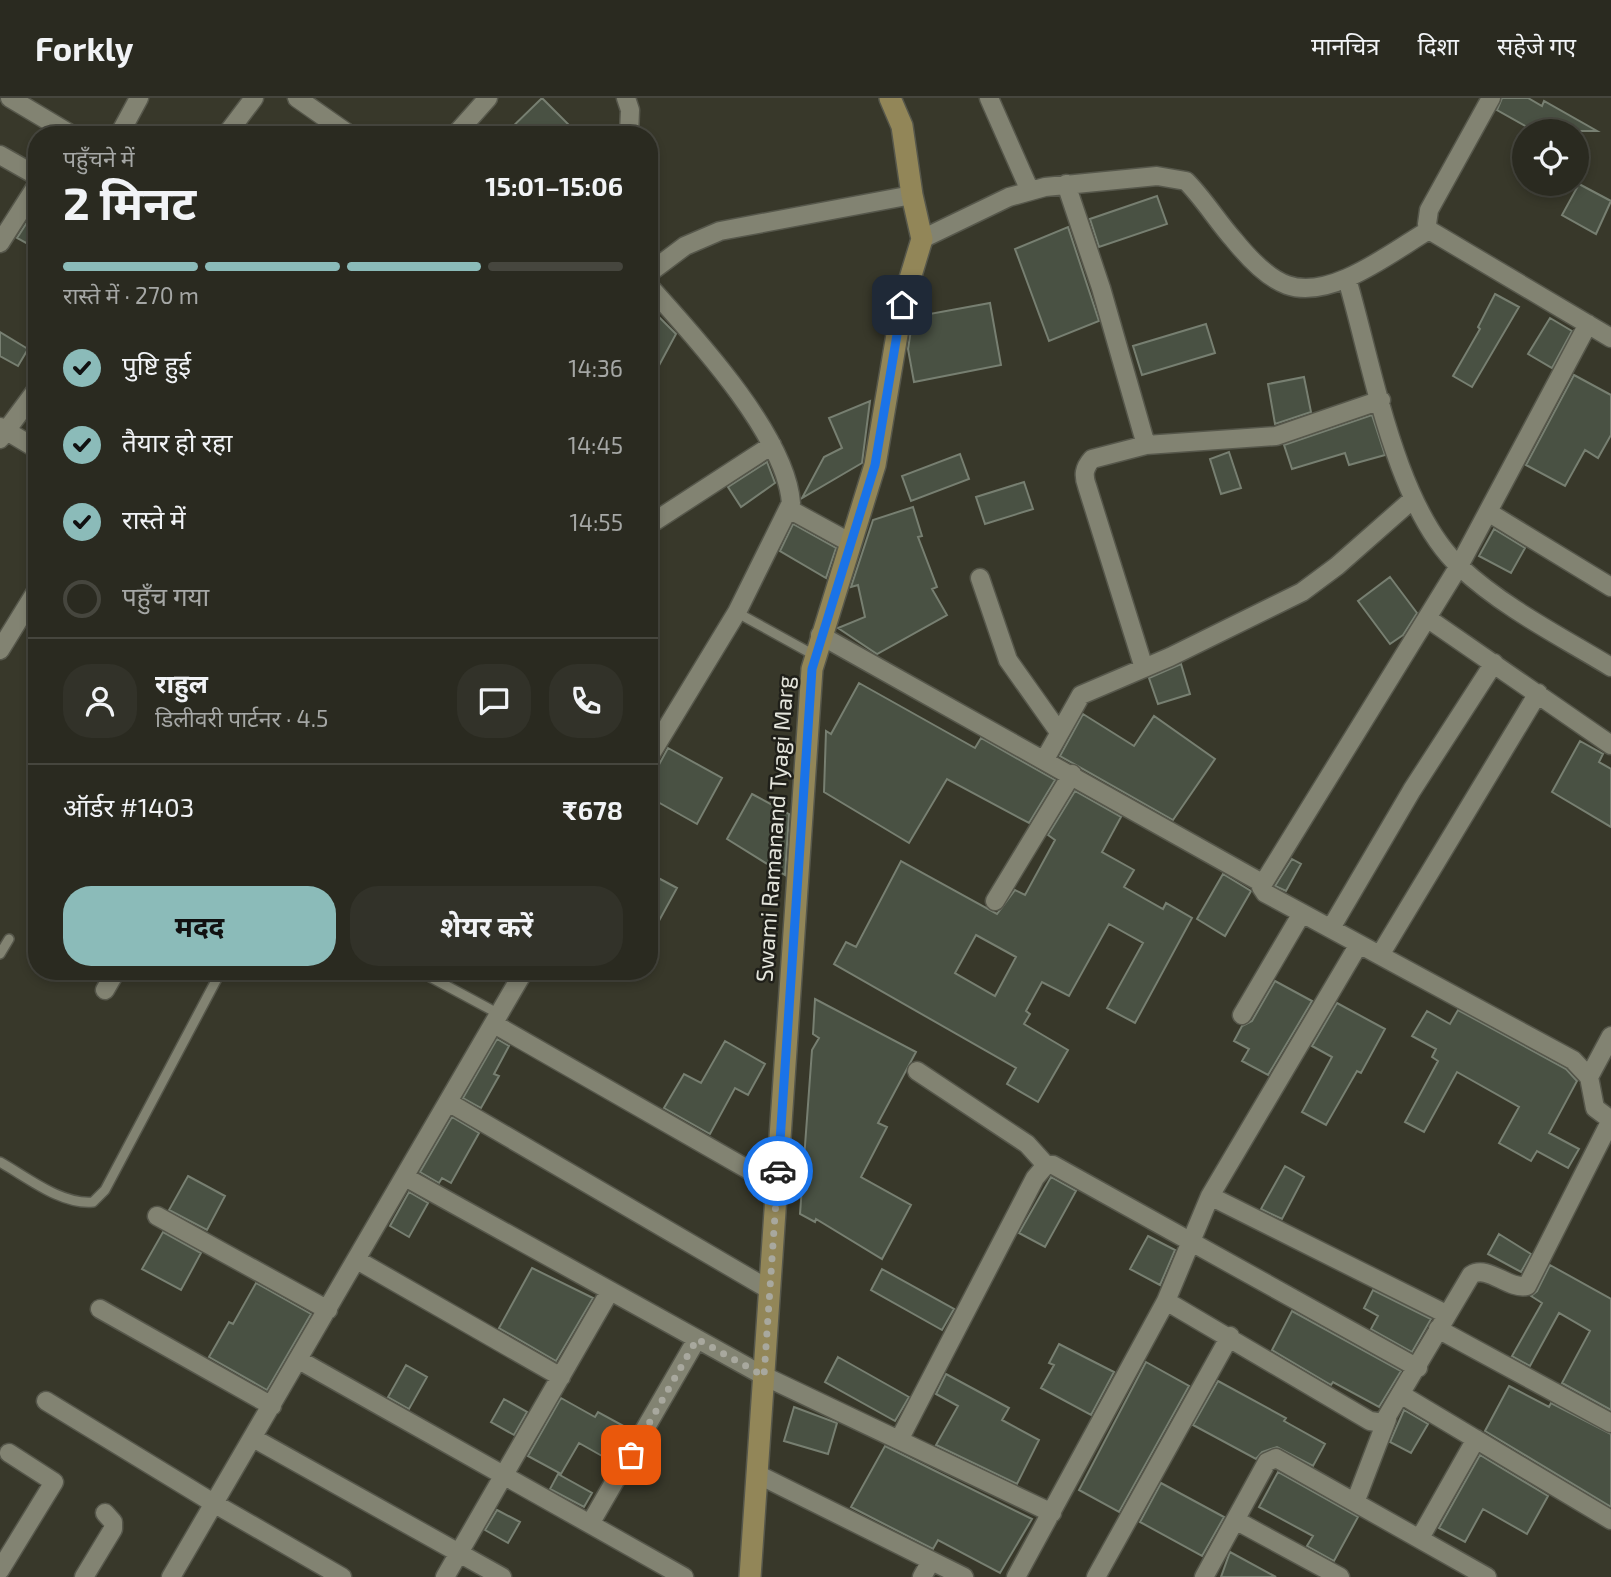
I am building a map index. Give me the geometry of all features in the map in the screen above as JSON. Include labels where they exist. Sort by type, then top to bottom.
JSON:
[{"type":"street","points":[[10,98],[57,126]]},
{"type":"street","points":[[124,126],[139,98]]},
{"type":"street","points":[[233,126],[254,98]]},
{"type":"street","points":[[298,98],[337,126]]},
{"type":"street","points":[[464,126],[488,98]]},
{"type":"street","points":[[626,98],[630,110],[629,126]]},
{"type":"street","points":[[989,98],[1030,191]]},
{"type":"street","points":[[1491,98],[1429,210],[1429,230],[1611,338]]},
{"type":"street","name":"Swami Ramanand Tyagi Marg","points":[[750,1577],[817,645],[875,465],[902,305],[922,239],[912,195],[902,126],[890,99]]},
{"type":"street","points":[[0,155],[28,171]]},
{"type":"street","points":[[922,239],[968,215],[1030,191],[1066,184],[1157,176],[1177,178],[1196,191],[1235,241],[1279,281],[1303,288],[1347,279],[1429,230]]},
{"type":"street","points":[[1066,184],[1101,288],[1146,445]]},
{"type":"street","points":[[658,266],[685,246],[720,231],[912,195]]},
{"type":"street","points":[[3,231],[28,197]]},
{"type":"street","points":[[1347,279],[1381,400],[1413,499],[1459,566],[1513,607],[1611,667]]},
{"type":"street","points":[[658,296],[717,361],[772,446],[791,499],[789,509],[737,612],[658,742]]},
{"type":"street","points":[[1262,883],[1459,566],[1588,324]]},
{"type":"street","points":[[28,400],[2,433],[28,445]]},
{"type":"street","points":[[1144,668],[1084,476],[1092,459],[1146,445],[1276,436],[1381,400]]},
{"type":"street","points":[[658,519],[772,446]]},
{"type":"street","points":[[1045,759],[1082,695],[1302,592],[1329,573],[1413,499]]},
{"type":"street","points":[[789,509],[851,543]]},
{"type":"street","points":[[1488,512],[1611,587]]},
{"type":"street","points":[[980,578],[1008,660],[1059,732]]},
{"type":"street","points":[[0,650],[28,605]]},
{"type":"street","points":[[1427,618],[1611,745]]},
{"type":"street","points":[[817,645],[1072,774],[1262,883],[1265,893],[1573,1060],[1589,1077]]},
{"type":"street","points":[[1331,928],[1412,790],[1494,663]]},
{"type":"street","points":[[1380,955],[1538,693]]},
{"type":"street","points":[[995,901],[1072,774]]},
{"type":"street","points":[[1242,1015],[1302,913]]},
{"type":"street","points":[[1016,1577],[1166,1301],[1210,1196],[1359,944]]},
{"type":"street","points":[[105,990],[111,980]]},
{"type":"street","points":[[172,1577],[519,980]]},
{"type":"street","points":[[497,1019],[777,1186]]},
{"type":"street","points":[[1356,1500],[1387,1419],[1465,1281],[1476,1271],[1518,1287],[1527,1286],[1611,1120],[1595,1108],[1589,1077],[1611,1036]]},
{"type":"street","points":[[917,1072],[1027,1144],[1046,1165],[1053,1165],[1191,1240],[1418,1368]]},
{"type":"street","points":[[448,1102],[770,1290]]},
{"type":"street","points":[[899,1440],[1035,1178],[1046,1165]]},
{"type":"street","points":[[405,1177],[764,1376],[1052,1513]]},
{"type":"street","points":[[1210,1196],[1442,1322],[1611,1423]]},
{"type":"street","points":[[157,1216],[328,1310]]},
{"type":"street","points":[[357,1260],[561,1377]]},
{"type":"street","points":[[444,1577],[610,1291]]},
{"type":"street","points":[[1166,1301],[1230,1336],[1370,1421],[1377,1424],[1387,1419]]},
{"type":"street","points":[[100,1309],[272,1406]]},
{"type":"street","points":[[1096,1577],[1230,1336]]},
{"type":"street","points":[[590,1524],[697,1339]]},
{"type":"street","points":[[299,1360],[684,1577]]},
{"type":"street","points":[[1402,1395],[1611,1520]]},
{"type":"street","points":[[46,1401],[215,1504],[342,1577]]},
{"type":"street","points":[[253,1438],[502,1577]]},
{"type":"street","points":[[1420,1538],[1476,1439]]},
{"type":"street","points":[[0,1570],[54,1482],[9,1453]]},
{"type":"street","points":[[1204,1577],[1271,1459],[1282,1459],[1487,1577]]},
{"type":"street","points":[[757,1474],[964,1577]]},
{"type":"street","points":[[84,1577],[113,1529],[113,1522],[105,1513]]},
{"type":"street","points":[[1237,1521],[1340,1577]]},
{"type":"street","points":[[922,1577],[932,1561]]},
{"type":"lane","points":[[745,618],[817,645]]},
{"type":"lane","points":[[0,954],[9,939]]},
{"type":"lane","points":[[0,1161],[60,1196],[79,1203],[93,1202],[105,1190],[216,980]]},
{"type":"lane","points":[[434,980],[497,1019]]},
{"type":"building","points":[[542,98],[568,124],[566,126],[513,126]]},
{"type":"building","points":[[1502,98],[1528,98],[1542,106],[1544,101],[1576,119],[1513,119],[1497,110]]},
{"type":"building","points":[[1589,189],[1611,201],[1596,234],[1562,215],[1572,196],[1589,196]]},
{"type":"building","points":[[1157,196],[1167,224],[1099,247],[1090,219]]},
{"type":"building","points":[[28,221],[28,244],[17,238]]},
{"type":"building","points":[[1068,227],[1099,321],[1049,341],[1015,249]]},
{"type":"building","points":[[1495,294],[1519,307],[1472,387],[1453,376],[1480,329],[1478,327]]},
{"type":"building","points":[[990,303],[1001,365],[914,382],[908,349],[913,317]]},
{"type":"building","points":[[658,316],[676,334],[658,367]]},
{"type":"building","points":[[1550,318],[1572,331],[1552,368],[1528,354]]},
{"type":"building","points":[[1206,324],[1215,353],[1142,375],[1133,346]]},
{"type":"building","points":[[0,332],[28,349],[18,366],[0,356]]},
{"type":"building","points":[[1574,375],[1611,395],[1611,435],[1598,458],[1585,450],[1565,486],[1526,465]]},
{"type":"building","points":[[1304,377],[1311,412],[1275,424],[1268,384]]},
{"type":"building","points":[[870,401],[862,463],[802,498],[824,457],[842,448],[829,418]]},
{"type":"building","points":[[1372,415],[1385,455],[1349,465],[1345,453],[1292,469],[1284,445]]},
{"type":"building","points":[[1229,452],[1241,488],[1221,494],[1210,459]]},
{"type":"building","points":[[960,454],[969,479],[911,501],[902,476]]},
{"type":"building","points":[[767,462],[775,483],[741,507],[728,487]]},
{"type":"building","points":[[1024,482],[1033,509],[985,524],[976,497]]},
{"type":"building","points":[[913,507],[922,536],[918,537],[937,587],[932,589],[947,615],[877,654],[838,628],[865,617],[858,585],[851,587],[873,520]]},
{"type":"building","points":[[793,524],[836,548],[826,578],[780,551]]},
{"type":"building","points":[[1494,529],[1525,548],[1511,573],[1479,556]]},
{"type":"building","points":[[1390,577],[1417,613],[1403,635],[1390,644],[1358,601]]},
{"type":"building","points":[[1181,664],[1190,694],[1158,704],[1149,678]]},
{"type":"building","points":[[859,683],[975,748],[981,738],[1055,780],[1029,823],[947,779],[909,843],[824,792],[826,731],[831,734]]},
{"type":"building","points":[[1083,714],[1134,746],[1154,716],[1215,759],[1173,820],[1060,756]]},
{"type":"building","points":[[1580,741],[1603,754],[1599,762],[1611,769],[1611,827],[1552,792]]},
{"type":"building","points":[[668,748],[722,778],[697,824],[658,802],[658,766]]},
{"type":"building","points":[[1075,791],[1121,817],[1102,852],[1134,870],[1124,887],[1163,909],[1166,903],[1192,918],[1135,1023],[1107,1008],[1143,943],[1109,924],[1069,996],[1042,982],[1026,1011],[1030,1014],[1024,1024],[1068,1050],[1038,1102],[1007,1084],[1016,1068],[834,964],[846,942],[856,947],[901,861],[997,914],[1015,890],[1025,895],[1055,840],[1048,835]],"holes":[[[976,935],[1016,957],[995,996],[955,973]]]},
{"type":"building","points":[[752,794],[789,814],[785,875],[727,839]]},
{"type":"building","points":[[1292,859],[1301,864],[1286,891],[1275,886]]},
{"type":"building","points":[[1223,874],[1251,891],[1225,936],[1197,919]]},
{"type":"building","points":[[658,878],[677,888],[658,923]]},
{"type":"building","points":[[1275,981],[1312,1001],[1268,1075],[1242,1061],[1249,1049],[1234,1041],[1242,1026],[1252,1021]]},
{"type":"building","points":[[815,999],[916,1052],[878,1123],[887,1127],[861,1177],[911,1205],[882,1259],[816,1219],[815,1222],[800,1214],[812,1050],[819,1038],[813,1034]]},
{"type":"building","points":[[1337,1003],[1385,1029],[1361,1073],[1357,1071],[1326,1125],[1302,1112],[1332,1057],[1312,1046]]},
{"type":"building","points":[[1458,1010],[1566,1069],[1577,1081],[1549,1133],[1579,1149],[1568,1168],[1537,1151],[1531,1161],[1499,1143],[1519,1107],[1457,1072],[1424,1132],[1405,1122],[1438,1061],[1432,1057],[1436,1049],[1412,1036],[1427,1011],[1450,1024]]},
{"type":"building","points":[[497,1039],[509,1046],[494,1074],[499,1076],[481,1108],[463,1098]]},
{"type":"building","points":[[725,1041],[765,1064],[748,1095],[735,1088],[710,1134],[664,1108],[684,1074],[701,1083]]},
{"type":"building","points":[[452,1117],[479,1133],[451,1183],[442,1178],[439,1183],[420,1172]]},
{"type":"building","points":[[1285,1166],[1304,1177],[1282,1219],[1261,1209]]},
{"type":"building","points":[[188,1176],[225,1196],[207,1230],[169,1210]]},
{"type":"building","points":[[1051,1177],[1076,1191],[1045,1247],[1019,1233]]},
{"type":"building","points":[[409,1192],[428,1203],[409,1237],[390,1226]]},
{"type":"building","points":[[163,1232],[201,1253],[181,1290],[142,1269]]},
{"type":"building","points":[[1499,1234],[1531,1254],[1521,1272],[1488,1254]]},
{"type":"building","points":[[1148,1236],[1175,1250],[1160,1285],[1130,1269]]},
{"type":"building","points":[[1550,1265],[1611,1299],[1611,1410],[1562,1383],[1590,1331],[1559,1313],[1530,1366],[1512,1356],[1542,1303],[1531,1296],[1537,1291]]},
{"type":"building","points":[[532,1268],[593,1298],[556,1361],[499,1328]]},
{"type":"building","points":[[882,1269],[954,1309],[942,1330],[871,1290]]},
{"type":"building","points":[[256,1283],[311,1314],[267,1390],[209,1357],[229,1322],[233,1324]]},
{"type":"building","points":[[1373,1290],[1431,1319],[1412,1352],[1371,1329],[1378,1316],[1364,1308]]},
{"type":"building","points":[[1292,1311],[1401,1371],[1379,1407],[1333,1382],[1331,1385],[1272,1350]]},
{"type":"building","points":[[1059,1344],[1114,1372],[1091,1415],[1041,1388],[1054,1365],[1049,1363]]},
{"type":"building","points":[[838,1357],[909,1397],[895,1421],[825,1382]]},
{"type":"building","points":[[1146,1362],[1189,1386],[1119,1512],[1079,1490]]},
{"type":"building","points":[[406,1365],[427,1377],[409,1409],[388,1397]]},
{"type":"building","points":[[946,1374],[1009,1408],[1002,1420],[1039,1440],[1017,1484],[936,1445],[958,1406],[936,1394]]},
{"type":"building","points":[[1218,1381],[1286,1418],[1284,1421],[1325,1444],[1313,1466],[1277,1447],[1262,1452],[1256,1459],[1193,1425]]},
{"type":"building","points":[[1509,1386],[1549,1407],[1551,1403],[1611,1434],[1611,1507],[1485,1431]]},
{"type":"building","points":[[561,1398],[595,1417],[598,1412],[629,1429],[611,1461],[579,1443],[561,1474],[528,1456]]},
{"type":"building","points":[[504,1399],[527,1412],[514,1435],[491,1422]]},
{"type":"building","points":[[794,1407],[837,1423],[828,1454],[784,1441]]},
{"type":"building","points":[[1404,1410],[1428,1424],[1411,1453],[1390,1442]]},
{"type":"building","points":[[885,1446],[1032,1519],[1000,1573],[938,1540],[933,1549],[851,1507]]},
{"type":"building","points":[[1480,1455],[1548,1496],[1527,1534],[1483,1509],[1465,1542],[1439,1528]]},
{"type":"building","points":[[1278,1472],[1358,1517],[1334,1561],[1307,1546],[1313,1536],[1259,1507]]},
{"type":"building","points":[[558,1474],[592,1493],[584,1507],[550,1489]]},
{"type":"building","points":[[1161,1483],[1224,1517],[1202,1556],[1140,1522]]},
{"type":"building","points":[[497,1510],[520,1522],[508,1543],[485,1530]]},
{"type":"building","points":[[1230,1552],[1276,1577],[1221,1577]]},
{"type":"way so far","points":[[631,1455],[697,1339],[764,1376],[778,1171]]},
{"type":"route","points":[[778,1171],[814,655],[875,465],[889,395],[902,305]]}]
